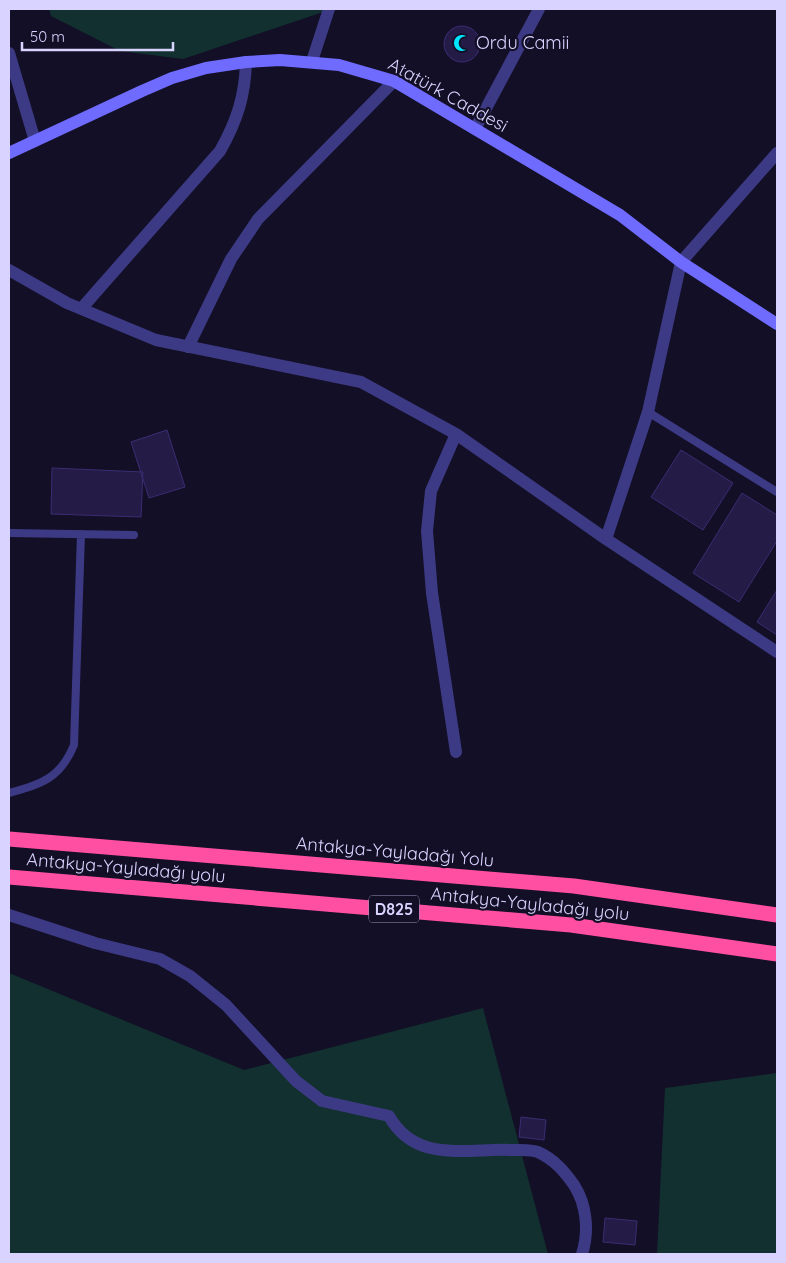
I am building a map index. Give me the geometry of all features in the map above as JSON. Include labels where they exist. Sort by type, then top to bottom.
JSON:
[{"type":"highway","name":"Antakya-Yayladağı Yolu","points":[[9,839],[574,886],[777,915]]},
{"type":"highway","name":"Antakya-Yayladağı yolu","points":[[9,877],[571,925],[777,954]]},
{"type":"main road","name":"Atatürk Caddesi","points":[[9,153],[172,78],[206,68],[246,62],[312,61],[366,72],[394,81],[620,215],[681,262],[777,324]]},
{"type":"street","points":[[312,61],[329,9]]},
{"type":"street","points":[[475,129],[539,9]]},
{"type":"street","points":[[9,53],[35,141]]},
{"type":"street","points":[[81,309],[220,151],[234,126],[242,102],[246,62]]},
{"type":"street","points":[[188,347],[231,259],[258,219],[394,81]]},
{"type":"street","points":[[606,539],[648,412],[681,262],[777,153]]},
{"type":"street","points":[[9,270],[81,309],[156,340],[362,382],[456,434],[606,539],[777,652]]},
{"type":"street","points":[[456,434],[431,491],[427,531],[432,593],[456,752]]},
{"type":"street","points":[[9,915],[96,943],[160,958],[190,976],[226,1005],[296,1081],[322,1100],[389,1116],[397,1130],[416,1144],[442,1151],[484,1148],[537,1151],[560,1165],[582,1198],[587,1238],[582,1254]]},
{"type":"lane","points":[[648,412],[777,492]]},
{"type":"lane","points":[[9,533],[134,535]]},
{"type":"lane","points":[[9,793],[41,784],[51,778],[66,763],[74,746],[81,534]]},
{"type":"green space","points":[[49,9],[332,9],[183,59],[120,51],[51,16]]},
{"type":"green space","points":[[9,973],[244,1070],[483,1008],[548,1254],[9,1254]]},
{"type":"green space","points":[[777,1073],[777,1254],[657,1254],[665,1088]]},
{"type":"building","name":"Ordu Camii","points":[[462,26],[469,27],[475,31],[479,37],[479,51],[475,57],[469,61],[462,62],[455,61],[449,57],[445,51],[444,44],[445,37],[449,31],[455,27]]},
{"type":"building","points":[[167,430],[185,487],[149,498],[131,442]]},
{"type":"building","points":[[681,450],[733,483],[703,530],[651,497]]},
{"type":"building","points":[[52,468],[143,472],[141,517],[51,514]]},
{"type":"building","points":[[742,493],[777,515],[777,541],[739,602],[693,573]]},
{"type":"building","points":[[777,590],[777,635],[757,622]]},
{"type":"building","points":[[521,1117],[546,1120],[544,1140],[519,1137]]},
{"type":"building","points":[[605,1218],[637,1221],[635,1245],[603,1242]]},
{"type":"place","name":"Ordu Camii","points":[[462,43]]}]
